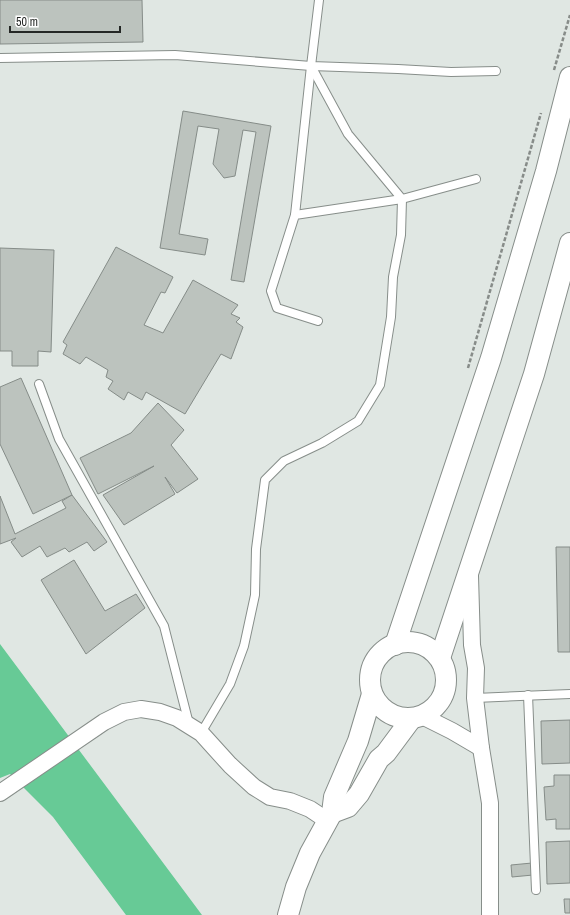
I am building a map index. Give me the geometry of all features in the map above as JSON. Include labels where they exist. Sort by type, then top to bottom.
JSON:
[{"type":"street","points":[[395,644],[491,358],[546,171],[561,75]]},
{"type":"street","points":[[440,658],[534,374],[570,243]]},
{"type":"street","points":[[470,566],[472,645],[476,668],[475,698],[490,803],[490,915]]},
{"type":"street","points":[[415,642],[429,648],[440,658],[445,667],[447,686],[444,696],[438,705],[431,711],[417,717],[402,718],[392,715],[380,706],[372,694],[370,674],[373,664],[382,653],[395,644],[415,642]]},
{"type":"street","points":[[288,915],[296,887],[310,854],[330,817],[334,797],[358,741],[372,694]]},
{"type":"street","points":[[0,793],[104,722],[124,712],[141,709],[160,712],[177,718],[195,730],[254,787],[270,797],[290,801],[330,817]]},
{"type":"street","points":[[330,817],[348,807],[379,760],[417,717]]},
{"type":"street","points":[[417,717],[452,731],[481,748]]},
{"type":"lane","points":[[318,321],[277,308],[271,291],[295,215],[319,0]]},
{"type":"lane","points":[[0,58],[175,55],[311,66],[451,72],[496,71]]},
{"type":"lane","points":[[195,730],[230,684],[244,646],[255,595],[256,549],[265,480],[284,461],[322,443],[358,421],[380,385],[391,317],[392,277],[401,235],[402,199],[348,134],[311,66]]},
{"type":"lane","points":[[295,215],[402,199],[476,179]]},
{"type":"lane","points":[[39,384],[59,439],[164,626],[195,730]]},
{"type":"lane","points":[[475,698],[570,694]]},
{"type":"lane","points":[[528,695],[536,890]]},
{"type":"path","points":[[561,75],[570,15]]},
{"type":"path","points":[[468,369],[543,108]]},
{"type":"shaded area","points":[[0,644],[202,915],[126,915],[53,817],[10,774],[0,778]]},
{"type":"building","points":[[0,0],[142,0],[143,42],[0,44]]},
{"type":"building","points":[[183,111],[271,126],[244,282],[231,280],[256,132],[243,130],[235,176],[224,178],[213,164],[219,129],[198,126],[179,234],[208,239],[205,255],[160,248]]},
{"type":"building","points":[[116,247],[173,277],[165,293],[161,292],[144,325],[163,333],[193,280],[238,305],[231,314],[240,318],[236,322],[243,327],[231,359],[221,354],[185,414],[146,392],[142,400],[128,392],[124,400],[108,389],[113,381],[106,377],[108,370],[86,357],[80,364],[63,354],[67,345],[63,342]]},
{"type":"building","points":[[0,248],[54,250],[51,352],[38,351],[38,366],[12,366],[12,351],[0,351]]},
{"type":"building","points":[[21,378],[72,495],[33,514],[0,444],[0,387]]},
{"type":"building","points":[[158,403],[184,430],[171,445],[198,479],[177,493],[165,477],[175,494],[124,525],[103,495],[154,466],[98,494],[80,458],[131,433]]},
{"type":"building","points":[[72,495],[107,542],[94,551],[87,542],[69,552],[65,548],[47,557],[40,546],[22,557],[11,542],[16,538],[0,544],[0,496],[15,534],[66,508],[62,501]]},
{"type":"building","points":[[556,547],[570,547],[570,652],[558,652]]},
{"type":"building","points":[[74,560],[105,611],[136,594],[145,608],[86,654],[41,580]]},
{"type":"building","points":[[570,720],[570,763],[542,764],[541,721]]},
{"type":"building","points":[[554,775],[570,775],[570,829],[556,829],[556,819],[546,820],[544,787],[554,786]]},
{"type":"building","points":[[570,841],[570,883],[547,884],[546,842]]},
{"type":"building","points":[[532,863],[533,875],[512,877],[511,865]]},
{"type":"building","points":[[564,899],[570,899],[570,913],[565,913]]}]
